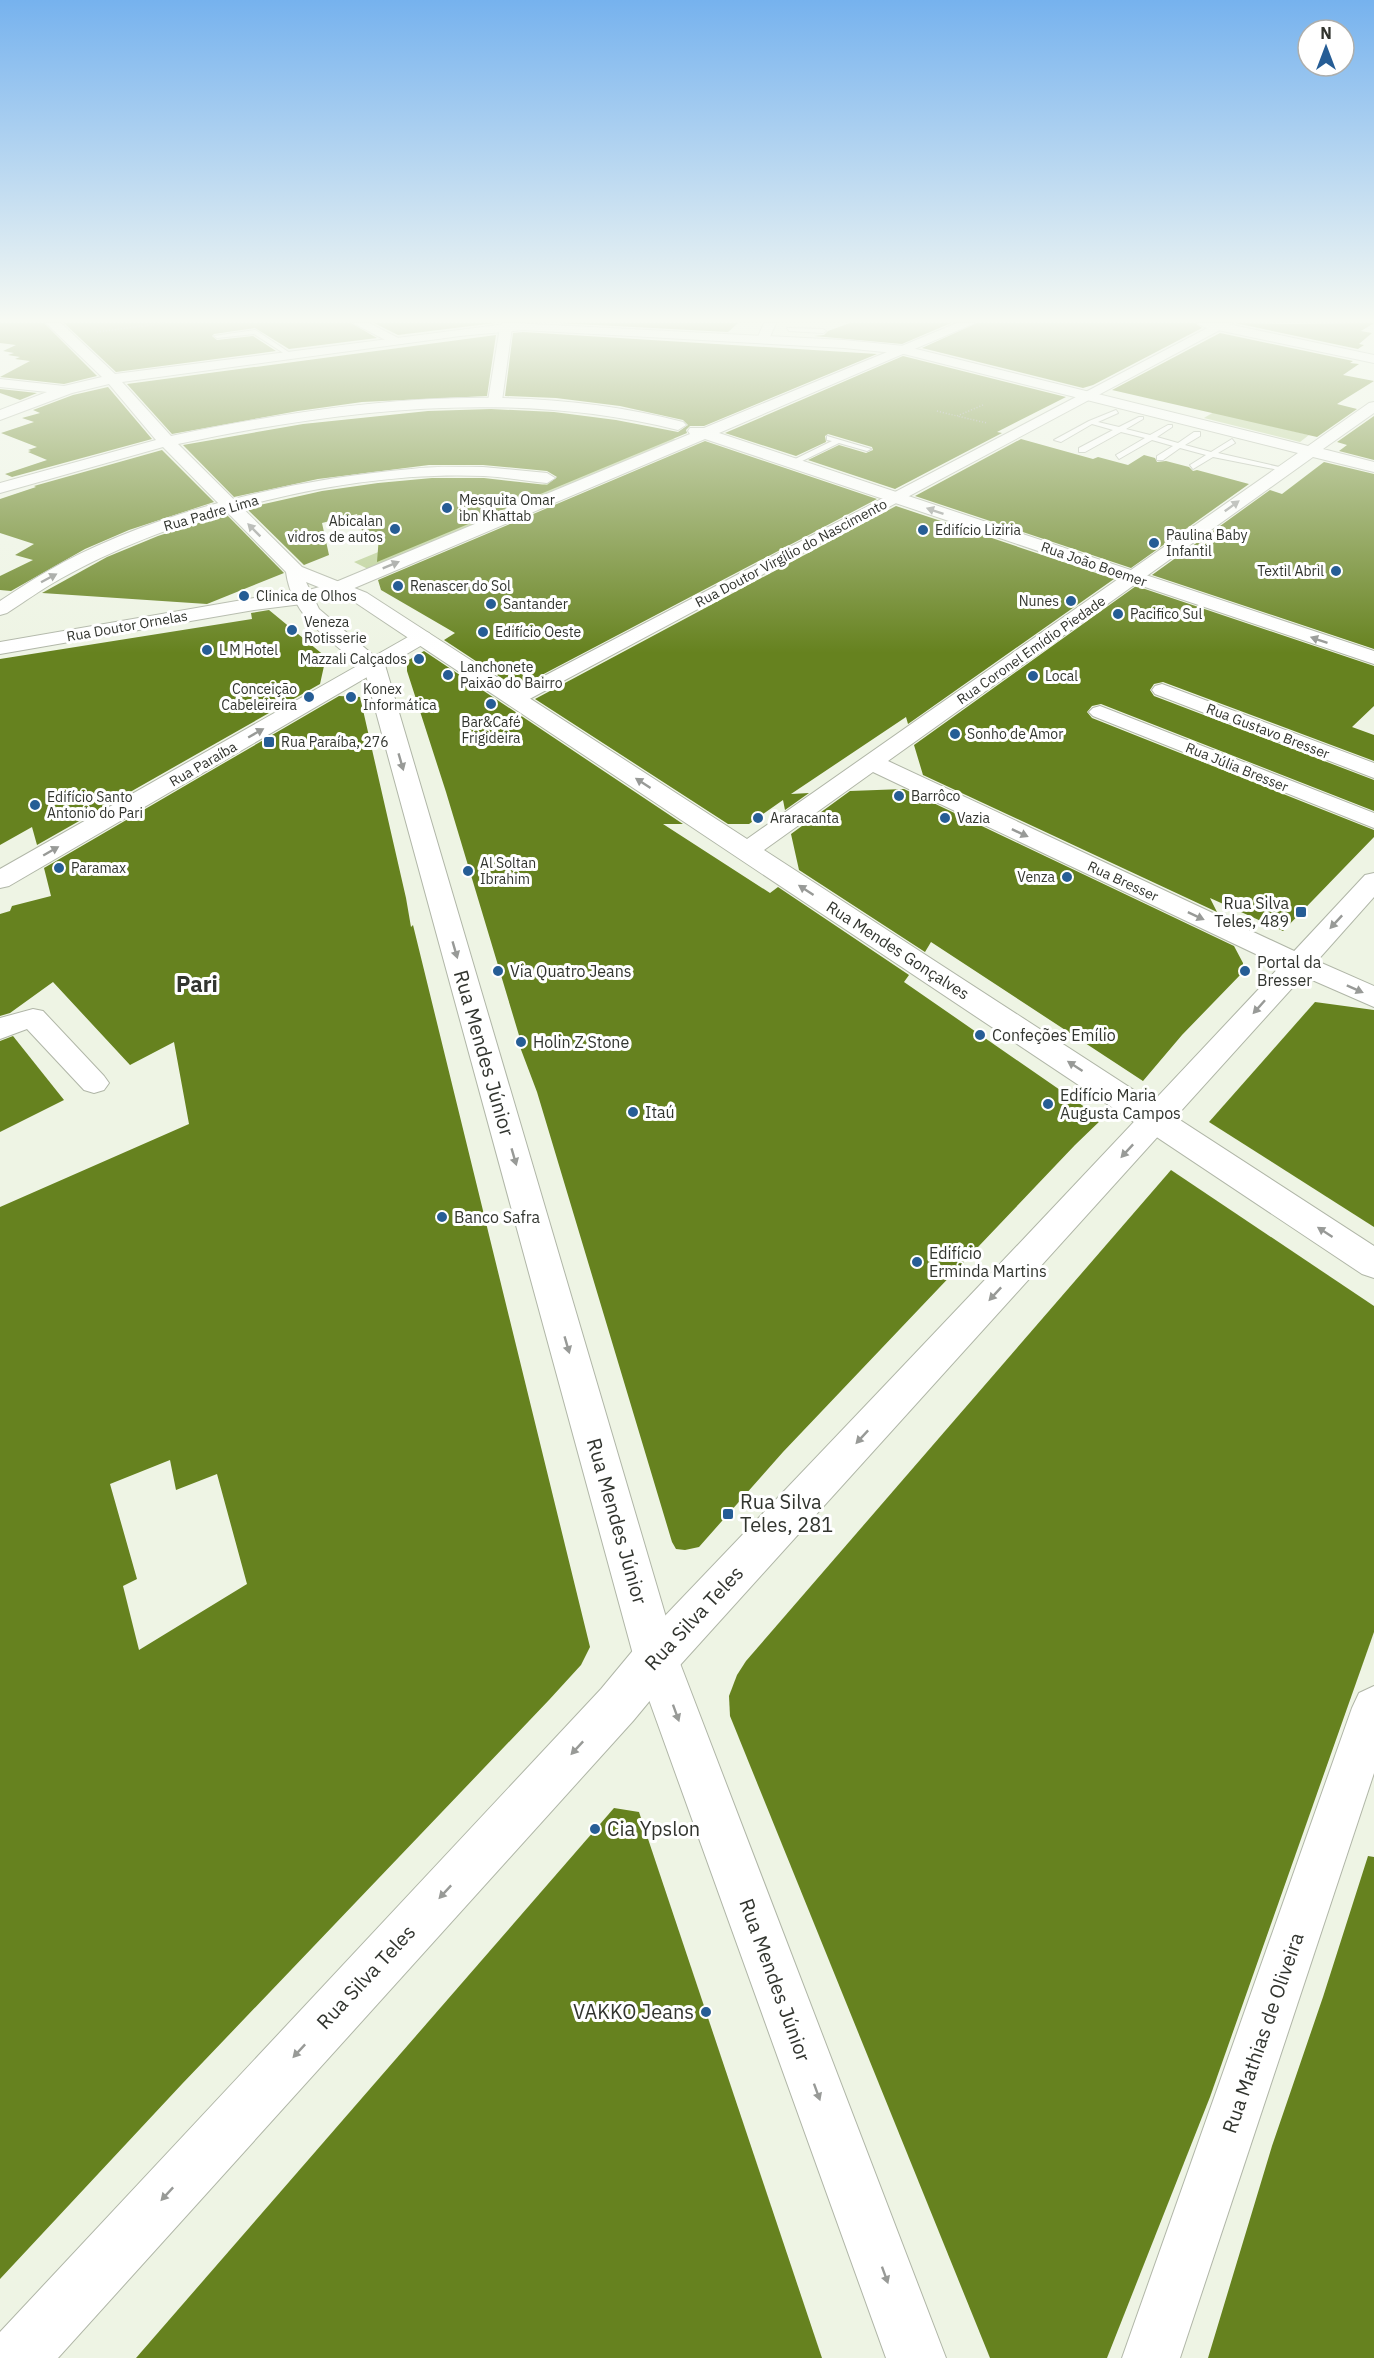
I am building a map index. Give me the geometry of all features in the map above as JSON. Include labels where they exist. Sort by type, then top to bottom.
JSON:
[{"type":"street","points":[[158,433],[301,583],[310,613],[374,665]]},
{"type":"street","name":"Rua João Boemer","points":[[0,488],[89,461],[166,442],[217,433]]},
{"type":"street","points":[[649,436],[657,433]]},
{"type":"street","name":"Rua João Boemer","points":[[702,433],[1374,658]]},
{"type":"street","name":"Rua Doutor Virgílio do Nascimento","points":[[515,699],[1017,433]]},
{"type":"street","points":[[1239,433],[1374,467]]},
{"type":"street","name":"Rua Coronel Emídio Piedade","points":[[747,852],[1336,433]]},
{"type":"street","name":"Rua Doutor Ornelas","points":[[0,648],[254,604],[301,583],[338,588],[705,434]]},
{"type":"street","name":"Rua Padre Lima","points":[[0,609],[28,590],[117,544],[230,506],[333,484],[405,474],[490,471],[552,476]]},
{"type":"street","points":[[514,491],[552,476]]},
{"type":"street","points":[[301,583],[331,567]]},
{"type":"street","name":"Rua Mendes Gonçalves","points":[[338,588],[360,597],[1374,1264]]},
{"type":"street","name":"Rua Paraíba","points":[[0,880],[422,638]]},
{"type":"street","name":"Rua Mendes Júnior","points":[[374,665],[656,1658],[916,2358]]},
{"type":"street","name":"Rua Gustavo Bresser","points":[[1162,690],[1374,771]]},
{"type":"street","name":"Rua Júlia Bresser","points":[[1100,712],[1374,821]]},
{"type":"street","name":"Rua Bresser","points":[[873,763],[1374,997]]},
{"type":"street","name":"Rua Silva Teles","points":[[17,2358],[617,1705],[656,1658],[1156,1120],[1374,881]]},
{"type":"street","points":[[0,1029],[24,1018],[33,1018],[94,1083]]},
{"type":"street","name":"Rua Mathias de Oliveira","points":[[1151,2358],[1374,1708]]},
{"type":"lane","points":[[1058,440],[1071,433]]},
{"type":"lane","points":[[1082,450],[1114,433]]},
{"type":"lane","points":[[1133,433],[1214,454],[1237,463],[1280,472]]},
{"type":"lane","points":[[1119,457],[1157,433]]},
{"type":"lane","points":[[1160,458],[1197,434]]},
{"type":"lane","points":[[828,437],[867,449]]},
{"type":"lane","points":[[791,463],[838,441]]},
{"type":"lane","points":[[1193,467],[1232,441]]},
{"type":"lane","points":[[1227,458],[1253,458],[1280,472]]},
{"type":"green space","points":[[1264,433],[1309,435],[1300,442]]},
{"type":"green space","points":[[664,435],[678,440],[368,569],[354,562]]},
{"type":"building","points":[[1,433],[147,433],[152,439],[12,477],[5,474],[47,460],[28,452],[37,447]]},
{"type":"building","points":[[251,433],[687,433],[377,562],[379,536],[365,541],[357,514],[322,523],[329,555],[304,565],[246,508],[322,491],[378,483],[432,478],[484,478],[547,485],[557,477],[547,471],[483,465],[429,465],[318,479],[234,497],[183,445]]},
{"type":"building","points":[[725,433],[1002,433],[895,489],[808,460],[839,445],[866,453],[873,450],[872,447],[828,434],[825,436],[826,442],[796,456]]},
{"type":"building","points":[[1300,433],[1323,433],[1317,437]]},
{"type":"building","points":[[1350,433],[1374,433],[1374,460],[1339,451],[1347,445],[1337,442]]},
{"type":"building","points":[[1021,439],[1093,459],[1098,457],[1128,465],[1144,455],[1155,458],[1157,462],[1166,461],[1189,467],[1193,471],[1197,470],[1249,484],[1131,568],[915,496]]},
{"type":"building","points":[[705,441],[877,499],[517,688],[444,640],[455,633],[381,590],[378,580]]},
{"type":"building","points":[[162,450],[214,502],[129,530],[85,549],[11,591],[0,590],[0,576],[33,560],[15,555],[34,544],[0,533],[0,499],[36,487],[34,486]]},
{"type":"building","points":[[1324,462],[1374,474],[1374,649],[1152,575],[1270,490],[1282,494]]},
{"type":"building","points":[[896,506],[1114,579],[908,724],[906,717],[791,794],[809,793],[785,810],[783,800],[749,824],[728,824],[535,699]]},
{"type":"building","points":[[226,514],[284,573],[207,604],[42,593],[107,557],[158,536]]},
{"type":"building","points":[[1136,586],[1374,666],[1374,706],[1352,727],[1374,735],[1374,761],[1163,682],[1154,684],[1150,690],[1154,696],[1374,780],[1374,811],[1101,704],[1092,706],[1087,712],[1092,718],[1374,830],[1374,837],[1283,931],[1210,898],[1217,912],[923,775],[914,745]]},
{"type":"building","points":[[269,610],[326,657],[320,684],[37,845],[32,827],[0,845],[0,659],[252,619],[251,613]]},
{"type":"building","points":[[424,651],[683,824],[663,824],[770,893],[778,887],[909,975],[904,982],[1102,1119],[783,1452],[699,1547],[676,1549],[672,1542],[537,1092],[520,1047],[521,1042],[446,792],[407,671],[407,661]]},
{"type":"building","points":[[339,696],[360,697],[411,927],[413,925],[590,1647],[581,1665],[549,1700],[182,2084],[0,2279],[0,1207],[189,1124],[174,1042],[130,1065],[53,982],[10,1013],[0,1016],[0,914],[10,911],[12,906],[51,896],[44,868]],"holes":[[[170,1460],[176,1490],[217,1474],[247,1584],[139,1650],[123,1586],[137,1579],[110,1484]]]},
{"type":"building","points":[[904,789],[1234,946],[1243,963],[1243,972],[1182,1035],[1143,1081],[931,942],[925,952],[799,870],[791,834],[850,791]]},
{"type":"building","points":[[1315,1002],[1374,1010],[1374,1227],[1209,1122]]},
{"type":"building","points":[[13,1036],[64,1100],[0,1132],[0,1041]]},
{"type":"building","points":[[1171,1170],[1374,1306],[1374,1632],[1210,2097],[1107,2358],[990,2358],[730,1716],[729,1696],[737,1675],[746,1661]]},
{"type":"building","points":[[614,1808],[639,1812],[822,2358],[136,2358]]},
{"type":"building","points":[[1368,1856],[1374,1857],[1374,2358],[1208,2358],[1272,2146]]},
{"type":"place","name":"Mesquita Omar ibn Khattab","points":[[447,508]]},
{"type":"place","name":"Abicalan vidros de autos","points":[[395,529]]},
{"type":"place","name":"Edifício Liziria","points":[[923,530]]},
{"type":"place","name":"Paulina Baby Infantil","points":[[1154,543]]},
{"type":"place","name":"Textil Abril","points":[[1336,571]]},
{"type":"place","name":"Renascer do Sol","points":[[398,586]]},
{"type":"place","name":"Clinica de Olhos","points":[[244,596]]},
{"type":"place","name":"Nunes","points":[[1071,601]]},
{"type":"place","name":"Santander","points":[[491,604]]},
{"type":"place","name":"Pacifico Sul","points":[[1118,614]]},
{"type":"place","name":"Veneza Rotisserie","points":[[292,630]]},
{"type":"place","name":"Edifício Oeste","points":[[483,632]]},
{"type":"place","name":"L M Hotel","points":[[207,650]]},
{"type":"place","name":"Mazzali Calçados","points":[[419,659]]},
{"type":"place","name":"Lanchonete Paixão do Bairro","points":[[448,675]]},
{"type":"place","name":"Local","points":[[1033,676]]},
{"type":"place","name":"Conceição Cabeleireira","points":[[309,697]]},
{"type":"place","name":"Konex Informática","points":[[351,697]]},
{"type":"place","name":"Bar&Café Frigideira","points":[[491,704]]},
{"type":"place","name":"Sonho de Amor","points":[[955,734]]},
{"type":"place","name":"Rua Paraíba, 276","points":[[269,742]]},
{"type":"place","name":"Barrôco","points":[[899,796]]},
{"type":"place","name":"Edifício Santo Antonio do Pari","points":[[35,805]]},
{"type":"place","name":"Araracanta","points":[[758,818]]},
{"type":"place","name":"Vazia","points":[[945,818]]},
{"type":"place","name":"Paramax","points":[[59,868]]},
{"type":"place","name":"Al Soltan Ibrahim","points":[[468,871]]},
{"type":"place","name":"Venza","points":[[1067,877]]},
{"type":"place","name":"Rua Silva Teles, 489","points":[[1301,912]]},
{"type":"place","name":"Via Quatro Jeans","points":[[498,971]]},
{"type":"place","name":"Portal da Bresser","points":[[1245,971]]},
{"type":"place","name":"Confeções Emílio","points":[[980,1035]]},
{"type":"place","name":"Holin Z Stone","points":[[521,1042]]},
{"type":"place","name":"Edifício Maria Augusta Campos","points":[[1048,1104]]},
{"type":"place","name":"Itaú","points":[[633,1112]]},
{"type":"place","name":"Banco Safra","points":[[442,1217]]},
{"type":"place","name":"Edifício Erminda Martins","points":[[917,1262]]},
{"type":"place","name":"Rua Silva Teles, 281","points":[[728,1514]]},
{"type":"place","name":"Cia Ypslon","points":[[595,1829]]},
{"type":"place","name":"VAKKO Jeans","points":[[706,2012]]},
{"type":"district","name":"Pari","points":[[197,984]]}]
